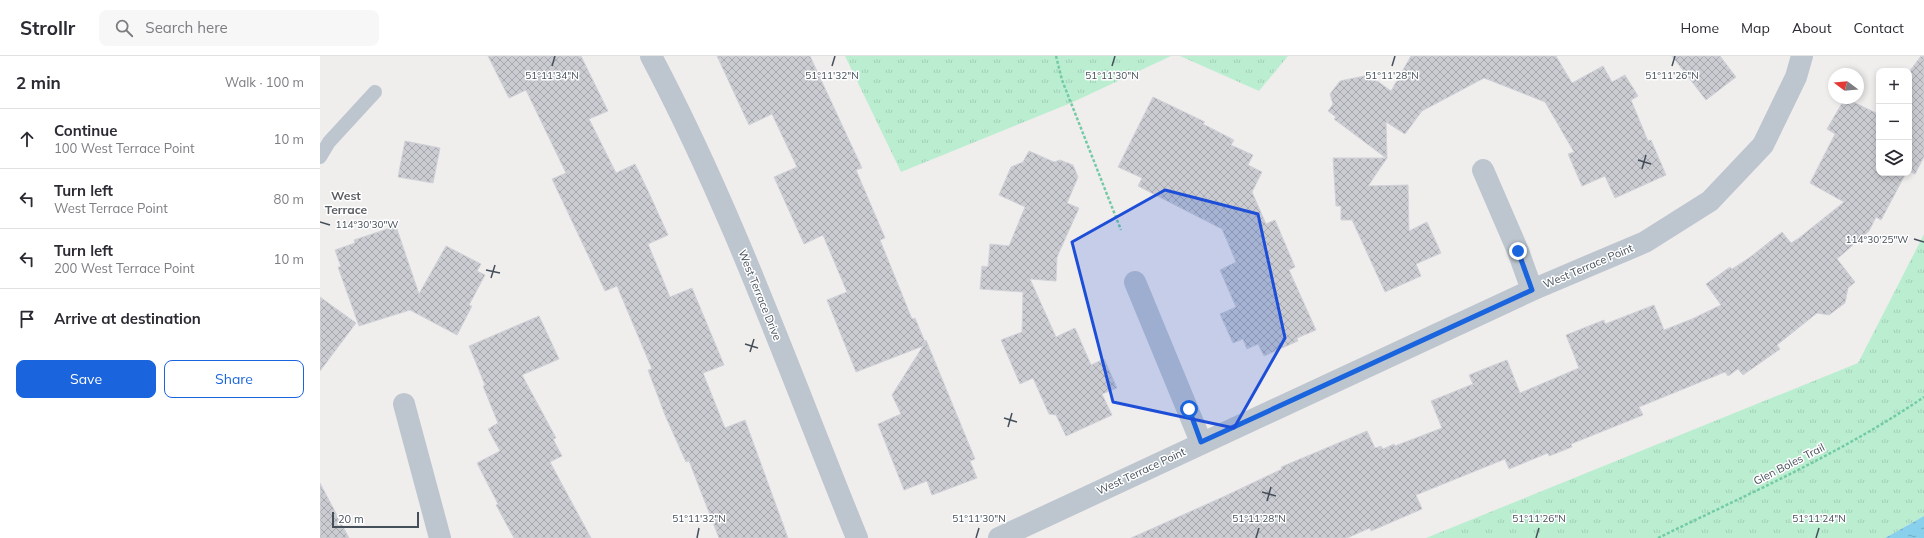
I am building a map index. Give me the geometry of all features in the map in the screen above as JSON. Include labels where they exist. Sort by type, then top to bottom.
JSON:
[{"type":"street","name":"West Terrace Drive","points":[[651,56],[674,100],[747,263],[856,538]]},
{"type":"street","name":"West Terrace Point","points":[[999,538],[1201,442],[1532,290],[1645,242],[1710,201],[1763,145],[1796,77],[1802,56]]},
{"type":"street","points":[[1483,170],[1518,251],[1532,290]]},
{"type":"street","points":[[1134,282],[1183,394],[1201,442]]},
{"type":"street","points":[[404,404],[440,538]]},
{"type":"lane","points":[[320,157],[328,142],[375,92]]},
{"type":"path","points":[[1056,56],[1062,80],[1121,230]]},
{"type":"path","name":"Glen Boles Trail","points":[[1658,538],[1776,481],[1888,422],[1924,397]]},
{"type":"highlighted area","points":[[1165,190],[1258,214],[1285,338],[1234,428],[1113,402],[1072,242]]},
{"type":"green space","points":[[845,56],[1171,56],[1071,103],[901,172]]},
{"type":"green space","points":[[1180,56],[1288,56],[1259,91]]},
{"type":"green space","points":[[1924,234],[1924,516],[1885,538],[1426,538],[1858,363]]},
{"type":"water","points":[[1924,516],[1924,538],[1885,538]]},
{"type":"building","points":[[488,56],[581,56],[608,111],[589,119],[616,173],[635,164],[649,193],[668,235],[648,244],[670,297],[692,288],[724,365],[703,373],[725,428],[745,420],[788,538],[719,538],[689,461],[686,462],[665,415],[648,370],[652,369],[617,286],[605,291],[552,179],[566,173],[526,90],[509,98]]},
{"type":"building","points":[[717,56],[810,56],[862,168],[856,170],[885,238],[880,240],[912,319],[915,318],[925,342],[926,340],[975,459],[970,461],[977,478],[932,495],[927,481],[904,490],[878,424],[901,414],[892,395],[923,346],[856,372],[827,300],[847,292],[823,235],[804,244],[774,177],[797,167],[772,114],[749,125]]},
{"type":"building","points":[[1411,56],[1556,56],[1572,83],[1603,66],[1612,82],[1625,75],[1638,96],[1631,100],[1648,141],[1651,140],[1666,175],[1615,198],[1605,176],[1582,186],[1568,154],[1574,152],[1545,102],[1484,78],[1422,111],[1405,134],[1386,122],[1387,158],[1368,186],[1408,185],[1409,231],[1427,222],[1441,253],[1416,264],[1421,276],[1385,292],[1352,220],[1341,220],[1341,206],[1336,206],[1333,158],[1386,158],[1334,119],[1336,117],[1328,111],[1333,104],[1330,94],[1340,81],[1369,75],[1391,91]]},
{"type":"building","points":[[1672,56],[1720,56],[1736,77],[1706,100]]},
{"type":"building","points":[[1921,56],[1924,56],[1924,157],[1915,174],[1912,172],[1912,68]]},
{"type":"building","points":[[1153,97],[1205,122],[1203,124],[1234,140],[1231,145],[1253,155],[1248,165],[1262,172],[1252,192],[1266,224],[1275,220],[1295,267],[1289,270],[1316,330],[1297,338],[1298,341],[1264,356],[1258,344],[1247,349],[1243,339],[1233,343],[1220,314],[1236,307],[1220,270],[1236,262],[1222,229],[1138,186],[1142,178],[1118,167]]},
{"type":"building","points":[[1842,104],[1857,104],[1876,113],[1876,176],[1904,176],[1881,220],[1876,217],[1869,231],[1837,259],[1855,282],[1848,288],[1845,303],[1829,315],[1817,313],[1777,345],[1780,349],[1743,375],[1738,369],[1728,376],[1725,372],[1639,407],[1643,415],[1571,444],[1572,447],[1549,456],[1548,453],[1509,469],[1505,459],[1416,495],[1422,509],[1371,531],[1370,528],[1347,538],[1131,538],[1223,497],[1282,469],[1281,467],[1367,431],[1375,448],[1381,446],[1383,449],[1442,428],[1431,401],[1473,384],[1469,375],[1507,360],[1520,393],[1579,368],[1566,335],[1604,320],[1605,324],[1654,305],[1664,330],[1721,305],[1706,284],[1730,267],[1732,269],[1749,258],[1782,232],[1791,243],[1844,202],[1810,183],[1835,134],[1827,129]]},
{"type":"building","points":[[405,141],[440,148],[433,183],[398,177]]},
{"type":"building","points":[[1029,151],[1054,162],[1060,160],[1073,165],[1078,177],[1067,203],[1079,208],[1057,257],[1056,281],[1030,279],[1056,337],[1075,328],[1091,365],[1104,359],[1117,388],[1102,394],[1112,415],[1066,436],[1056,415],[1049,414],[1033,378],[1020,384],[1001,340],[1022,332],[1023,292],[980,289],[982,266],[988,267],[990,244],[1009,246],[1025,207],[999,195],[1011,167],[1023,162]]},
{"type":"building","points":[[396,226],[419,294],[446,246],[481,264],[477,271],[485,275],[469,305],[472,306],[457,335],[410,310],[359,326],[338,267],[341,267],[335,250],[355,243],[354,240]]},
{"type":"building","points":[[320,297],[356,323],[320,371]]},
{"type":"building","points":[[539,316],[559,359],[522,375],[556,438],[553,439],[562,456],[550,462],[591,538],[514,538],[496,505],[498,504],[477,463],[500,451],[488,429],[498,423],[483,386],[485,385],[469,346]]},
{"type":"building","points":[[320,483],[349,538],[320,538]]},
{"type":"district","name":"West Terrace","points":[[346,202]]},
{"type":"route","points":[[1189,409],[1201,442],[1532,290],[1518,251]]}]
